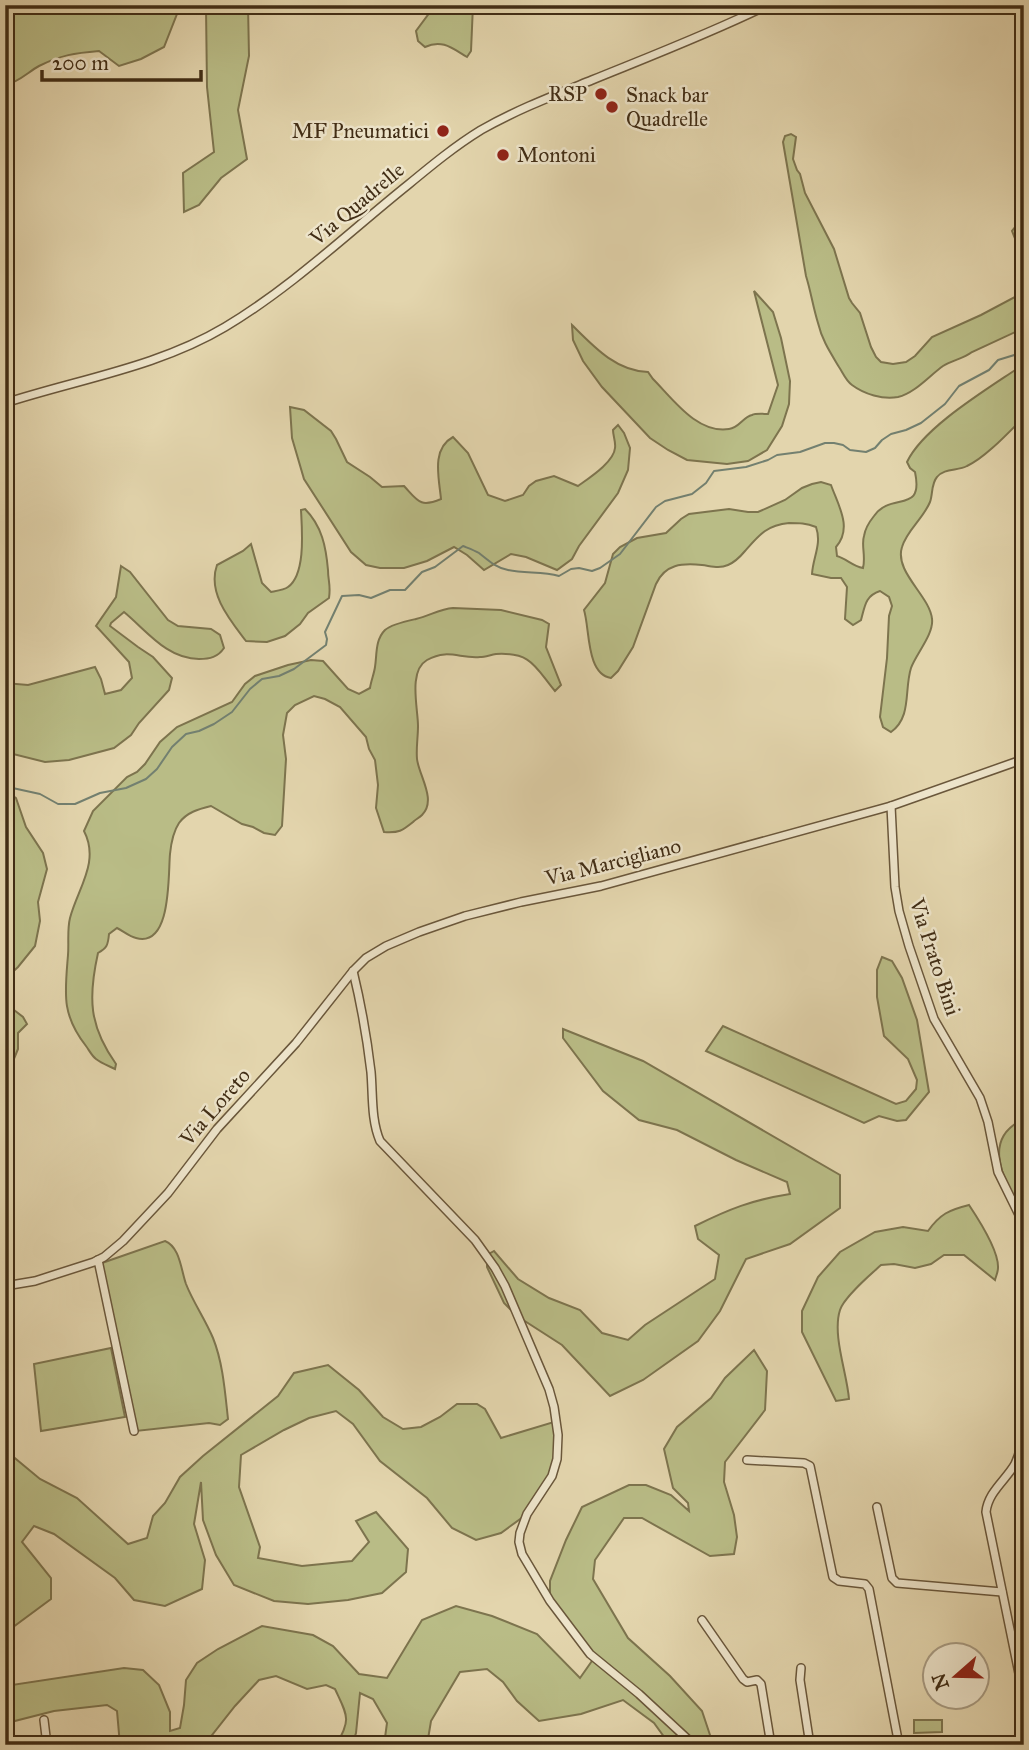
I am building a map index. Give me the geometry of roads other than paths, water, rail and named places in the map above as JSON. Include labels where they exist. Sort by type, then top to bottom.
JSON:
[{"type":"street","name":"Via Quadrelle","points":[[5,403],[113,373],[206,337],[237,320],[277,292],[446,154],[481,130],[768,5]]},
{"type":"street","name":"Via Marcigliano","points":[[352,971],[394,942],[465,916],[601,886],[891,806],[1024,759]]},
{"type":"street","name":"Via Prato Bini","points":[[891,806],[895,887],[909,946],[936,1022],[982,1104],[998,1172],[1024,1226]]},
{"type":"street","name":"Via Loreto","points":[[5,1286],[35,1281],[98,1260],[128,1236],[168,1193],[212,1136],[296,1043],[352,971]]},
{"type":"street","points":[[352,971],[364,1025],[374,1121],[380,1141],[471,1235],[495,1268],[553,1402],[558,1435],[557,1458],[549,1482],[523,1524],[519,1539],[522,1554],[550,1601],[594,1658],[639,1694],[694,1745]]},
{"type":"street","points":[[98,1260],[134,1431]]},
{"type":"street","points":[[1024,1419],[1017,1458],[990,1498],[986,1509],[1024,1698]]},
{"type":"street","points":[[747,1460],[804,1463],[810,1466],[833,1577],[839,1581],[865,1584],[869,1589],[899,1745]]},
{"type":"street","points":[[877,1507],[893,1579],[897,1583],[1002,1592]]},
{"type":"street","points":[[702,1620],[743,1679],[747,1682],[757,1680],[761,1684],[771,1745]]},
{"type":"street","points":[[801,1668],[800,1679],[810,1745]]},
{"type":"street","points":[[44,1720],[47,1745]]},
{"type":"waterway","points":[[5,788],[40,794],[58,804],[75,804],[100,793],[126,788],[146,779],[186,734],[214,724],[232,712],[250,689],[262,679],[279,676],[294,669],[326,645],[325,632],[342,596],[359,595],[371,598],[390,590],[405,590],[422,572],[435,567],[463,546],[479,553],[496,566],[508,570],[559,576],[571,569],[592,571],[620,554],[656,507],[665,501],[692,494],[706,483],[714,471],[746,467],[777,455],[800,452],[825,443],[866,452],[891,434],[921,423],[945,404],[959,386],[989,370],[998,360],[1024,352]]},
{"type":"place","name":"RSP","points":[[601,94]]},
{"type":"place","name":"Snack bar Quadrelle","points":[[612,107]]},
{"type":"place","name":"MF Pneumatici","points":[[443,131]]},
{"type":"place","name":"Montoni","points":[[503,155]]}]
